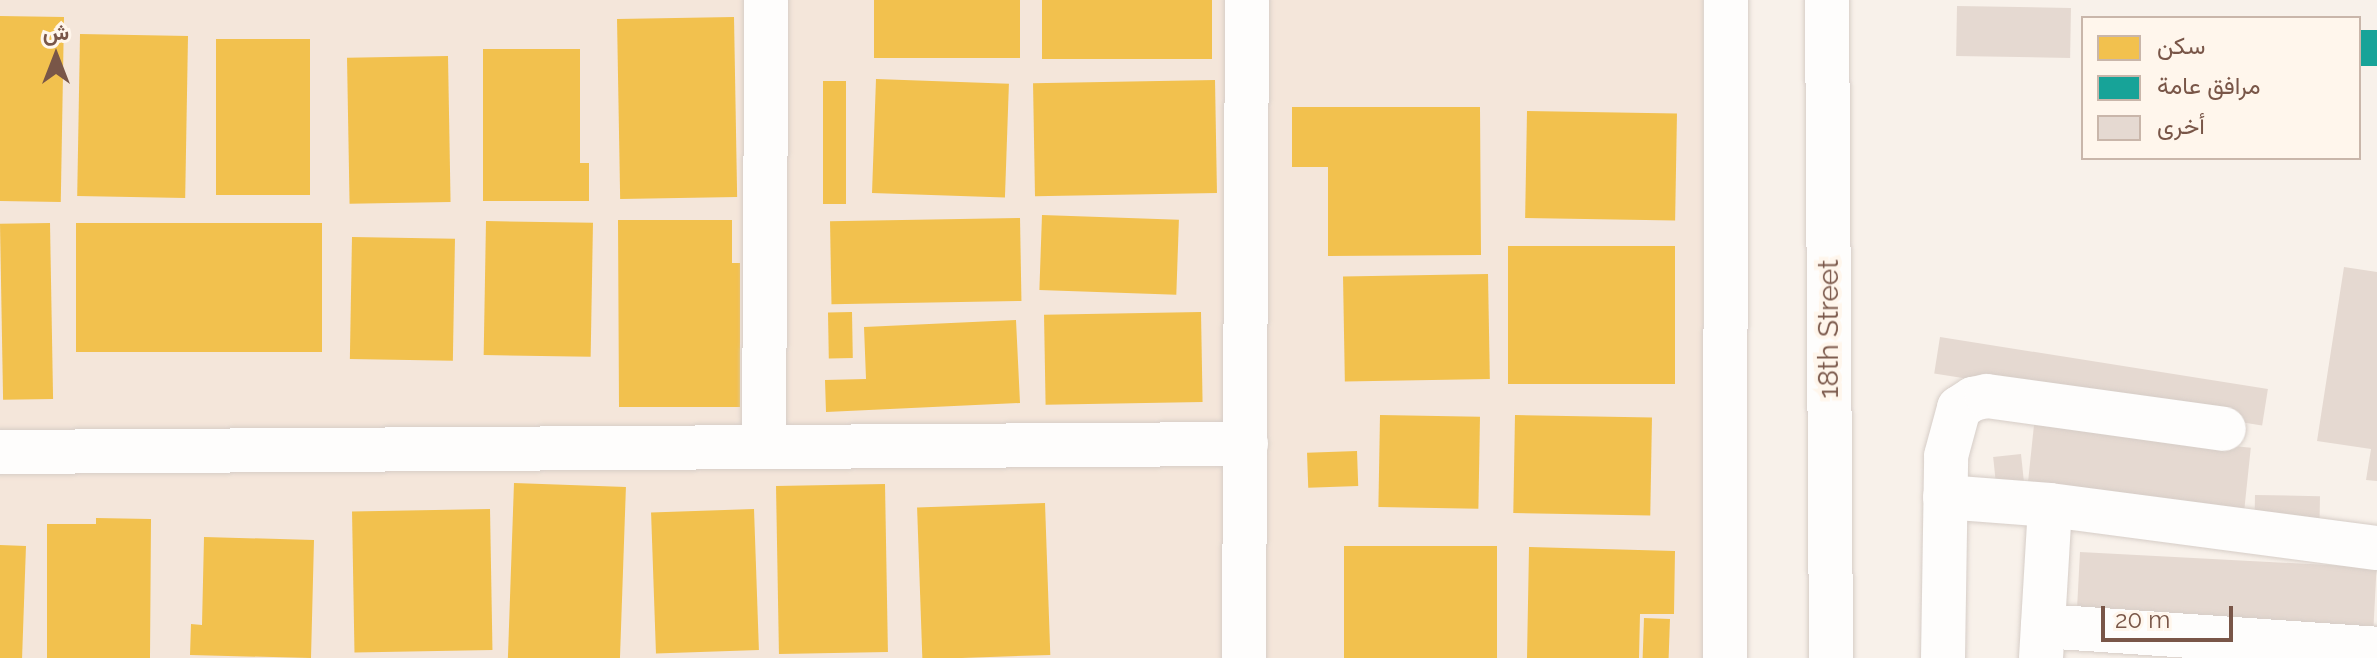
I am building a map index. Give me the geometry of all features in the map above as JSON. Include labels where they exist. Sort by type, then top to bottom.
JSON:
[{"type":"street","points":[[764,447],[766,0]]},
{"type":"street","points":[[1244,658],[1247,0]]},
{"type":"street","points":[[1725,658],[1726,0]]},
{"type":"street","name":"18th Street","points":[[1827,0],[1831,658]]},
{"type":"street","points":[[1943,658],[1945,497],[1950,432],[1959,408],[1973,399],[1987,396],[2224,429]]},
{"type":"street","points":[[0,452],[1246,444]]},
{"type":"street","points":[[1945,497],[2050,505],[2377,548]]},
{"type":"street","points":[[2050,505],[2042,642],[2377,649]]},
{"type":"shaded area","points":[[0,0],[1703,0],[1703,658],[0,658]]},
{"type":"building: سكن","points":[[874,0],[1020,0],[1020,58],[874,58]]},
{"type":"building: سكن","points":[[1042,0],[1212,0],[1212,59],[1042,59]]},
{"type":"building: سكن","points":[[0,16],[64,17],[61,202],[0,201]]},
{"type":"building: سكن","points":[[734,17],[737,197],[620,199],[617,19]]},
{"type":"building: سكن","points":[[80,34],[188,36],[185,198],[77,196]]},
{"type":"building: سكن","points":[[216,39],[310,39],[310,195],[216,195]]},
{"type":"building: سكن","points":[[483,49],[580,49],[580,163],[589,163],[589,201],[483,201]]},
{"type":"building: سكن","points":[[448,56],[451,202],[350,204],[347,58]]},
{"type":"building: سكن","points":[[876,79],[1009,84],[1005,198],[872,193]]},
{"type":"building: سكن","points":[[1215,80],[1217,193],[1035,196],[1033,83]]},
{"type":"building: سكن","points":[[823,81],[846,81],[846,204],[823,204]]},
{"type":"building: سكن","points":[[1292,107],[1480,107],[1481,255],[1328,256],[1328,167],[1292,167]]},
{"type":"building: سكن","points":[[1527,111],[1677,114],[1675,221],[1525,218]]},
{"type":"building: سكن","points":[[1042,215],[1179,220],[1176,295],[1039,290]]},
{"type":"building: سكن","points":[[1020,218],[1021,301],[831,304],[830,221]]},
{"type":"building: سكن","points":[[618,220],[732,220],[732,263],[740,263],[740,407],[619,407]]},
{"type":"building: سكن","points":[[486,221],[593,223],[591,357],[484,355]]},
{"type":"building: سكن","points":[[50,223],[53,399],[3,400],[0,224]]},
{"type":"building: سكن","points":[[76,223],[322,223],[322,352],[76,352]]},
{"type":"building: سكن","points":[[352,237],[455,239],[453,361],[350,359]]},
{"type":"building: سكن","points":[[1508,246],[1675,246],[1675,384],[1508,384]]},
{"type":"building: سكن","points":[[1488,274],[1490,379],[1345,382],[1343,277]]},
{"type":"building: سكن","points":[[828,312],[852,312],[853,358],[829,358]]},
{"type":"building: سكن","points":[[1201,312],[1203,402],[1046,405],[1044,315]]},
{"type":"building: سكن","points":[[1016,320],[1020,403],[826,412],[825,380],[866,379],[864,327]]},
{"type":"building: سكن","points":[[1380,415],[1480,417],[1478,509],[1378,507]]},
{"type":"building: سكن","points":[[1515,415],[1652,417],[1650,515],[1513,513]]},
{"type":"building: سكن","points":[[1357,451],[1358,486],[1308,488],[1307,453]]},
{"type":"building: سكن","points":[[514,483],[626,487],[620,658],[508,658]]},
{"type":"building: سكن","points":[[885,484],[888,652],[779,654],[776,486]]},
{"type":"building: سكن","points":[[1045,503],[1050,655],[922,658],[917,507]]},
{"type":"building: سكن","points":[[490,509],[492,650],[354,652],[352,511]]},
{"type":"building: سكن","points":[[754,509],[759,650],[656,654],[651,513]]},
{"type":"building: سكن","points":[[96,518],[151,519],[150,658],[47,658],[47,524],[96,524]]},
{"type":"building: سكن","points":[[204,537],[314,540],[311,658],[190,655],[191,624],[202,625]]},
{"type":"building: سكن","points":[[0,545],[26,546],[22,658],[0,658]]},
{"type":"building: سكن","points":[[1344,546],[1497,546],[1497,658],[1344,658]]},
{"type":"building: سكن","points":[[1529,547],[1675,551],[1674,614],[1640,614],[1639,658],[1527,658]]},
{"type":"building: سكن","points":[[1644,618],[1670,619],[1669,658],[1643,658]]},
{"type":"building: مرافق عامة","points":[[2361,30],[2377,30],[2377,66],[2361,66]]},
{"type":"building: أخرى","points":[[1957,6],[2071,8],[2070,58],[1956,56]]},
{"type":"building: أخرى","points":[[2344,267],[2377,272],[2377,481],[2366,480],[2371,449],[2317,441]]},
{"type":"building: أخرى","points":[[1940,337],[2268,389],[2262,425],[1934,374]]},
{"type":"building: أخرى","points":[[2034,425],[2251,448],[2244,511],[2027,489]]},
{"type":"building: أخرى","points":[[2021,454],[2024,485],[1996,488],[1993,457]]},
{"type":"building: أخرى","points":[[2255,495],[2320,496],[2320,523],[2255,522]]},
{"type":"building: أخرى","points":[[2080,552],[2377,568],[2373,632],[2077,617]]}]
